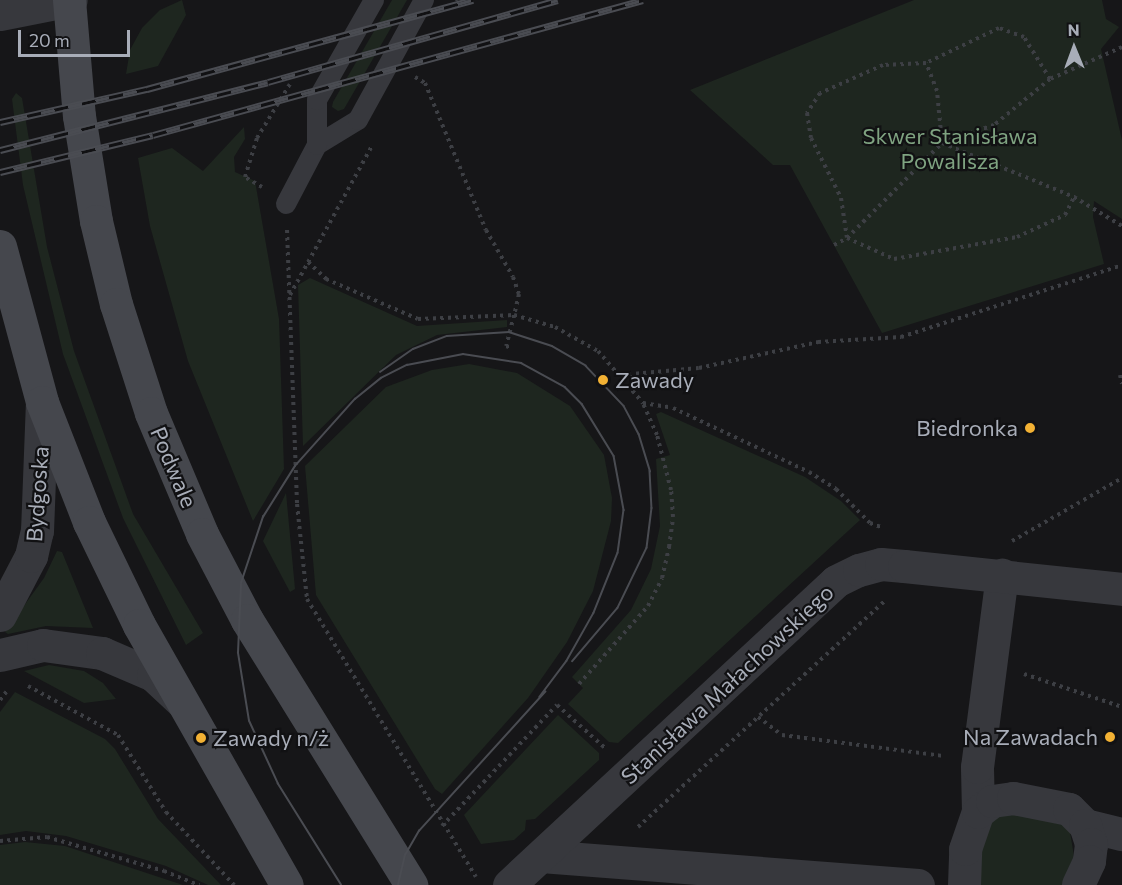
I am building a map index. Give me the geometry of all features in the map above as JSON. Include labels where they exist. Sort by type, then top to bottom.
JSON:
[{"type":"main road","name":"Podwale","points":[[70,0],[79,116],[96,221],[116,304],[151,413],[202,534],[247,620],[411,885]]},
{"type":"main road","points":[[0,246],[42,402],[103,554],[182,702],[287,885]]},
{"type":"street","points":[[0,14],[70,0]]},
{"type":"street","name":"Bydgoska","points":[[0,615],[31,556],[37,531],[42,402]]},
{"type":"street","points":[[964,885],[965,849],[978,812],[977,766],[1001,561]]},
{"type":"street","name":"Stanisława Małachowskiego","points":[[509,885],[836,581],[881,564],[1001,561],[1122,589]]},
{"type":"street","points":[[0,655],[43,645],[102,653],[153,675],[182,702]]},
{"type":"street","points":[[978,812],[992,801],[1041,801],[1069,809],[1085,825],[1122,834]]},
{"type":"street","points":[[1078,885],[1090,853],[1085,825]]},
{"type":"street","points":[[541,856],[918,885]]},
{"type":"lane","points":[[286,204],[316,145],[317,100],[375,0]]},
{"type":"lane","points":[[316,145],[358,120],[424,0]]},
{"type":"path","points":[[848,238],[841,198],[811,138],[807,113],[820,93],[883,65],[926,63],[999,28],[1024,37],[1050,79]]},
{"type":"path","points":[[834,245],[848,238],[942,143],[994,125],[1050,79],[1122,47]]},
{"type":"path","points":[[926,63],[937,91],[942,143]]},
{"type":"path","points":[[411,75],[425,83],[486,230],[513,277],[519,294],[506,346],[512,348]]},
{"type":"path","points":[[294,77],[257,138],[244,177],[286,204],[297,504],[307,598],[442,826],[482,885]]},
{"type":"path","points":[[942,143],[1074,197],[1122,226]]},
{"type":"path","points":[[848,238],[894,259],[1017,237],[1065,215],[1074,197]]},
{"type":"path","points":[[308,262],[326,279],[418,320],[514,315],[577,337],[598,351],[643,403],[657,435],[671,490],[673,517],[662,578],[648,606],[579,684]]},
{"type":"path","points":[[621,375],[699,368],[818,342],[901,337],[1122,265]]},
{"type":"path","points":[[1120,375],[1122,384]]},
{"type":"path","points":[[643,403],[673,408],[809,472],[843,495],[870,523],[888,529]]},
{"type":"path","points":[[1001,561],[1122,478]]},
{"type":"path","points":[[633,830],[892,595]]},
{"type":"path","points":[[992,649],[1016,672],[1122,707]]},
{"type":"path","points":[[22,683],[118,735],[166,812],[234,885]]},
{"type":"path","points":[[0,684],[8,689]]},
{"type":"path","points":[[0,700],[8,689],[15,686]]},
{"type":"path","points":[[442,826],[557,705],[615,757]]},
{"type":"path","points":[[758,717],[782,735],[948,757]]},
{"type":"path","points":[[0,841],[46,837],[164,871],[199,885]]},
{"type":"green space","points":[[182,0],[186,15],[158,66],[126,74],[130,50],[142,28],[160,10]]},
{"type":"green space","points":[[392,0],[407,0],[344,109],[338,111],[332,107],[333,102]]},
{"type":"green space","name":"Skwer Stanisława Powalisza","points":[[914,0],[1102,0],[1106,19],[1119,27],[1101,49],[1122,140],[1122,219],[1094,201],[1093,217],[1104,264],[882,333],[790,165],[773,165],[690,90]]},
{"type":"green space","points":[[16,93],[22,98],[47,247],[74,351],[133,514],[203,633],[186,645],[123,518],[63,354],[23,185],[12,99]]},
{"type":"green space","points":[[244,127],[245,139],[234,157],[235,172],[255,181],[279,319],[284,469],[253,521],[188,361],[150,226],[138,158],[172,148],[203,171]]},
{"type":"green space","points":[[310,278],[417,326],[507,320],[507,327],[437,335],[396,355],[303,446],[298,285]]},
{"type":"green space","points":[[469,364],[517,373],[570,406],[604,455],[612,498],[611,521],[593,591],[567,642],[528,698],[442,794],[435,789],[316,595],[305,466],[386,387],[432,370]]},
{"type":"green space","points":[[661,412],[805,477],[841,501],[860,520],[618,743],[609,742],[568,704],[583,688],[572,677],[631,610],[651,569],[660,526],[656,459],[670,455],[656,414]]},
{"type":"green space","points":[[286,493],[295,589],[290,592],[263,541]]},
{"type":"green space","points":[[57,551],[62,552],[93,628],[46,626],[8,634],[5,632],[44,578]]},
{"type":"green space","points":[[49,665],[84,671],[103,683],[116,699],[84,703],[24,671]]},
{"type":"green space","points":[[15,692],[105,739],[115,749],[158,819],[221,885],[208,885],[166,866],[66,836],[26,831],[0,835],[0,712]]},
{"type":"green space","points":[[558,715],[599,753],[599,760],[535,819],[526,820],[525,830],[514,840],[481,844],[464,815]]},
{"type":"green space","points":[[1011,812],[1064,824],[1070,832],[1074,856],[1063,885],[977,885],[984,822]]},
{"type":"green space","points":[[25,842],[65,846],[183,885],[0,885],[0,845]]},
{"type":"tram line","points":[[380,372],[413,349],[447,336],[509,332],[552,346],[586,366],[624,406],[639,434],[650,471],[652,508],[647,548],[618,608],[573,661]]},
{"type":"tram line","points":[[341,885],[278,784],[249,721],[238,653],[241,583],[263,517],[295,466],[355,399],[381,378],[407,365],[463,354],[521,363],[565,387],[582,404],[614,456],[624,510],[618,553],[594,613],[567,661],[540,697]]},
{"type":"tram line","points":[[398,885],[405,855],[419,831],[545,692]]},
{"type":"railway","points":[[0,122],[147,89],[473,0]]},
{"type":"railway","points":[[0,150],[268,82],[558,0]]},
{"type":"railway","points":[[0,172],[153,135],[643,0]]},
{"type":"place","name":"Zawady","points":[[603,380]]},
{"type":"place","name":"Biedronka","points":[[1030,428]]},
{"type":"place","name":"Na Zawadach","points":[[1110,737]]},
{"type":"place","name":"Zawady n/ż","points":[[201,738]]}]
